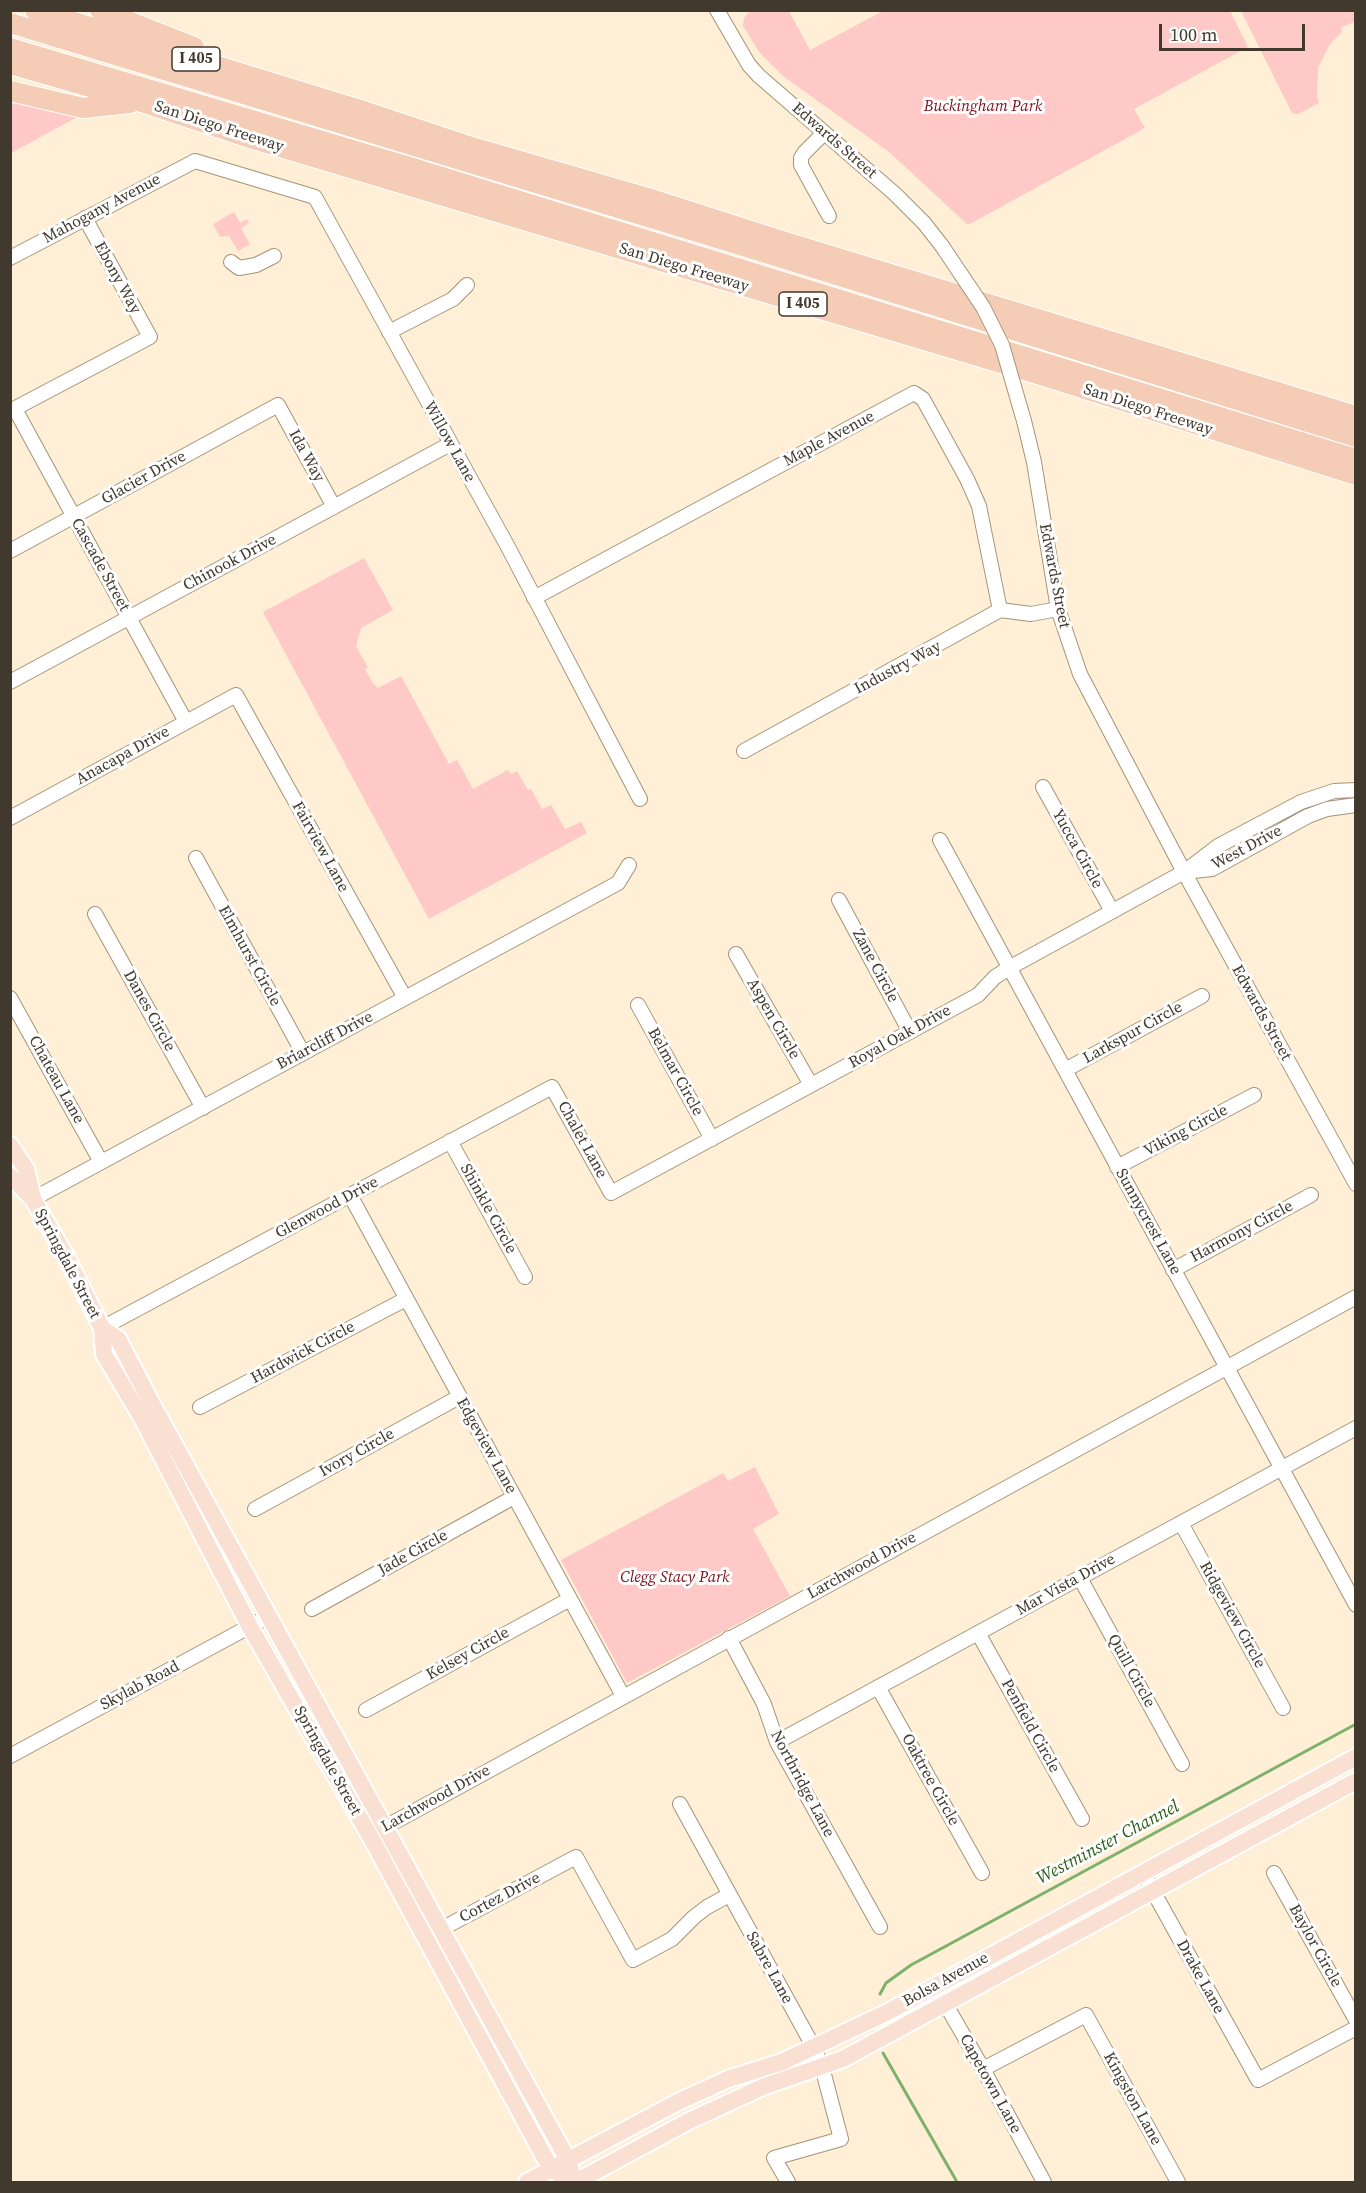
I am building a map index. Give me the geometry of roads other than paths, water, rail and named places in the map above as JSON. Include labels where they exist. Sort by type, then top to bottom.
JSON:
[{"type":"highway","name":"I 405","points":[[35,10],[357,109],[465,145],[648,198],[782,242],[1356,416]]},
{"type":"highway","points":[[100,10],[357,109]]},
{"type":"highway","points":[[10,23],[753,249],[1356,437]]},
{"type":"highway","points":[[10,48],[379,158],[1356,459]]},
{"type":"highway","name":"San Diego Freeway","points":[[10,64],[1041,375],[1356,476]]},
{"type":"highway","points":[[10,91],[83,108],[142,102]]},
{"type":"main road","name":"Springdale Street","points":[[10,1145],[26,1169],[33,1199]]},
{"type":"main road","name":"Springdale Street","points":[[10,1176],[33,1199],[69,1262],[102,1328],[104,1354],[142,1418],[250,1627],[370,1836],[551,2169],[574,2182]]},
{"type":"main road","name":"Springdale Street","points":[[102,1328],[118,1339],[568,2160],[574,2182]]},
{"type":"main road","points":[[116,1374],[131,1380],[137,1376]]},
{"type":"main road","name":"Bolsa Avenue","points":[[527,2182],[697,2093],[728,2079],[782,2062],[814,2048],[935,1986],[1356,1757]]},
{"type":"main road","name":"Bolsa Avenue","points":[[574,2182],[689,2121],[765,2086],[843,2058],[1356,1781]]},
{"type":"street","name":"Edwards Street","points":[[723,12],[759,76],[895,194],[924,223],[983,307],[1002,345],[1024,421],[1034,462],[1058,609],[1080,674],[1184,873],[1356,1184]]},
{"type":"street","points":[[824,133],[804,153],[801,165],[829,216]]},
{"type":"street","name":"Mahogany Avenue","points":[[10,258],[195,161]]},
{"type":"street","name":"Willow Lane","points":[[195,161],[315,197],[534,598],[640,799]]},
{"type":"street","name":"Ebony Way","points":[[13,410],[150,337],[85,218]]},
{"type":"street","points":[[231,262],[239,268],[256,265],[273,256]]},
{"type":"street","points":[[389,332],[453,299],[467,285]]},
{"type":"street","name":"Maple Avenue","points":[[534,598],[914,393],[923,399],[980,506],[1000,610]]},
{"type":"street","name":"Ida Way","points":[[279,405],[334,507]]},
{"type":"street","name":"Glacier Drive","points":[[10,551],[279,405]]},
{"type":"street","name":"Cascade Street","points":[[13,410],[186,722]]},
{"type":"street","name":"Chinook Drive","points":[[10,682],[450,444]]},
{"type":"street","points":[[1000,610],[1031,614],[1058,609]]},
{"type":"street","name":"Industry Way","points":[[744,751],[1000,610]]},
{"type":"street","name":"Anacapa Drive","points":[[10,818],[236,695]]},
{"type":"street","name":"Fairview Lane","points":[[236,695],[405,998]]},
{"type":"street","name":"Yucca Circle","points":[[1043,787],[1112,911]]},
{"type":"street","name":"West Drive","points":[[1184,873],[1218,846],[1301,802],[1334,791],[1356,790]]},
{"type":"street","name":"West Drive","points":[[1184,873],[1212,869],[1308,816],[1327,808],[1356,805]]},
{"type":"street","name":"Sunnycrest Lane","points":[[939,840],[1356,1605]]},
{"type":"street","name":"Elmhurst Circle","points":[[196,858],[303,1053]]},
{"type":"street","name":"Briarcliff Drive","points":[[33,1199],[618,883],[629,865]]},
{"type":"street","name":"Royal Oak Drive","points":[[611,1193],[910,1032],[978,994],[995,977],[1009,968],[1184,873]]},
{"type":"street","name":"Zane Circle","points":[[839,900],[910,1032]]},
{"type":"street","name":"Danes Circle","points":[[94,914],[202,1108]]},
{"type":"street","name":"Aspen Circle","points":[[736,954],[811,1085]]},
{"type":"street","name":"Larkspur Circle","points":[[1065,1070],[1202,996]]},
{"type":"street","name":"Chateau Lane","points":[[10,998],[101,1162]]},
{"type":"street","name":"Belmar Circle","points":[[638,1005],[712,1139]]},
{"type":"street","name":"Glenwood Drive","points":[[102,1328],[552,1087]]},
{"type":"street","name":"Chalet Lane","points":[[552,1087],[611,1193]]},
{"type":"street","name":"Viking Circle","points":[[1118,1167],[1254,1095]]},
{"type":"street","name":"Shinkle Circle","points":[[450,1142],[525,1277]]},
{"type":"street","name":"Harmony Circle","points":[[1173,1270],[1311,1195]]},
{"type":"street","name":"Edgeview Lane","points":[[350,1196],[623,1696]]},
{"type":"street","name":"Larchwood Drive","points":[[370,1836],[1356,1297]]},
{"type":"street","name":"Hardwick Circle","points":[[200,1407],[406,1299]]},
{"type":"street","name":"Ivory Circle","points":[[255,1509],[459,1397]]},
{"type":"street","name":"Mar Vista Drive","points":[[777,1742],[1356,1428]]},
{"type":"street","name":"Jade Circle","points":[[312,1609],[514,1497]]},
{"type":"street","name":"Ridgeview Circle","points":[[1181,1523],[1283,1708]]},
{"type":"street","name":"Quill Circle","points":[[1080,1578],[1182,1764]]},
{"type":"street","name":"Kelsey Circle","points":[[366,1710],[570,1599]]},
{"type":"street","name":"Skylab Road","points":[[10,1756],[269,1616]]},
{"type":"street","name":"Penfield Circle","points":[[978,1633],[1082,1819]]},
{"type":"street","name":"Northridge Lane","points":[[729,1638],[764,1704],[777,1742],[880,1928]]},
{"type":"street","name":"Oaktree Circle","points":[[878,1687],[982,1873]]},
{"type":"street","name":"Sabre Lane","points":[[680,1804],[814,2048],[822,2067],[841,2139],[774,2158],[788,2182]]},
{"type":"street","name":"Cortez Drive","points":[[424,1938],[576,1857],[633,1960],[672,1939],[700,1912],[729,1895]]},
{"type":"street","name":"Drake Lane","points":[[1143,1873],[1257,2080],[1356,2028]]},
{"type":"street","name":"Baylor Circle","points":[[1274,1873],[1356,2020]]},
{"type":"street","name":"Capetown Lane","points":[[935,1986],[1044,2182]]},
{"type":"street","name":"Kingston Lane","points":[[983,2069],[1086,2015],[1178,2182]]},
{"type":"waterway","name":"Westminster Channel","points":[[880,1994],[886,1983],[911,1965],[1356,1724]]},
{"type":"waterway","name":"Westminster Channel","points":[[883,2053],[957,2182]]},
{"type":"park label","name":"Buckingham Park","points":[[983,107]]},
{"type":"park label","name":"Clegg Stacy Park","points":[[675,1578]]}]
